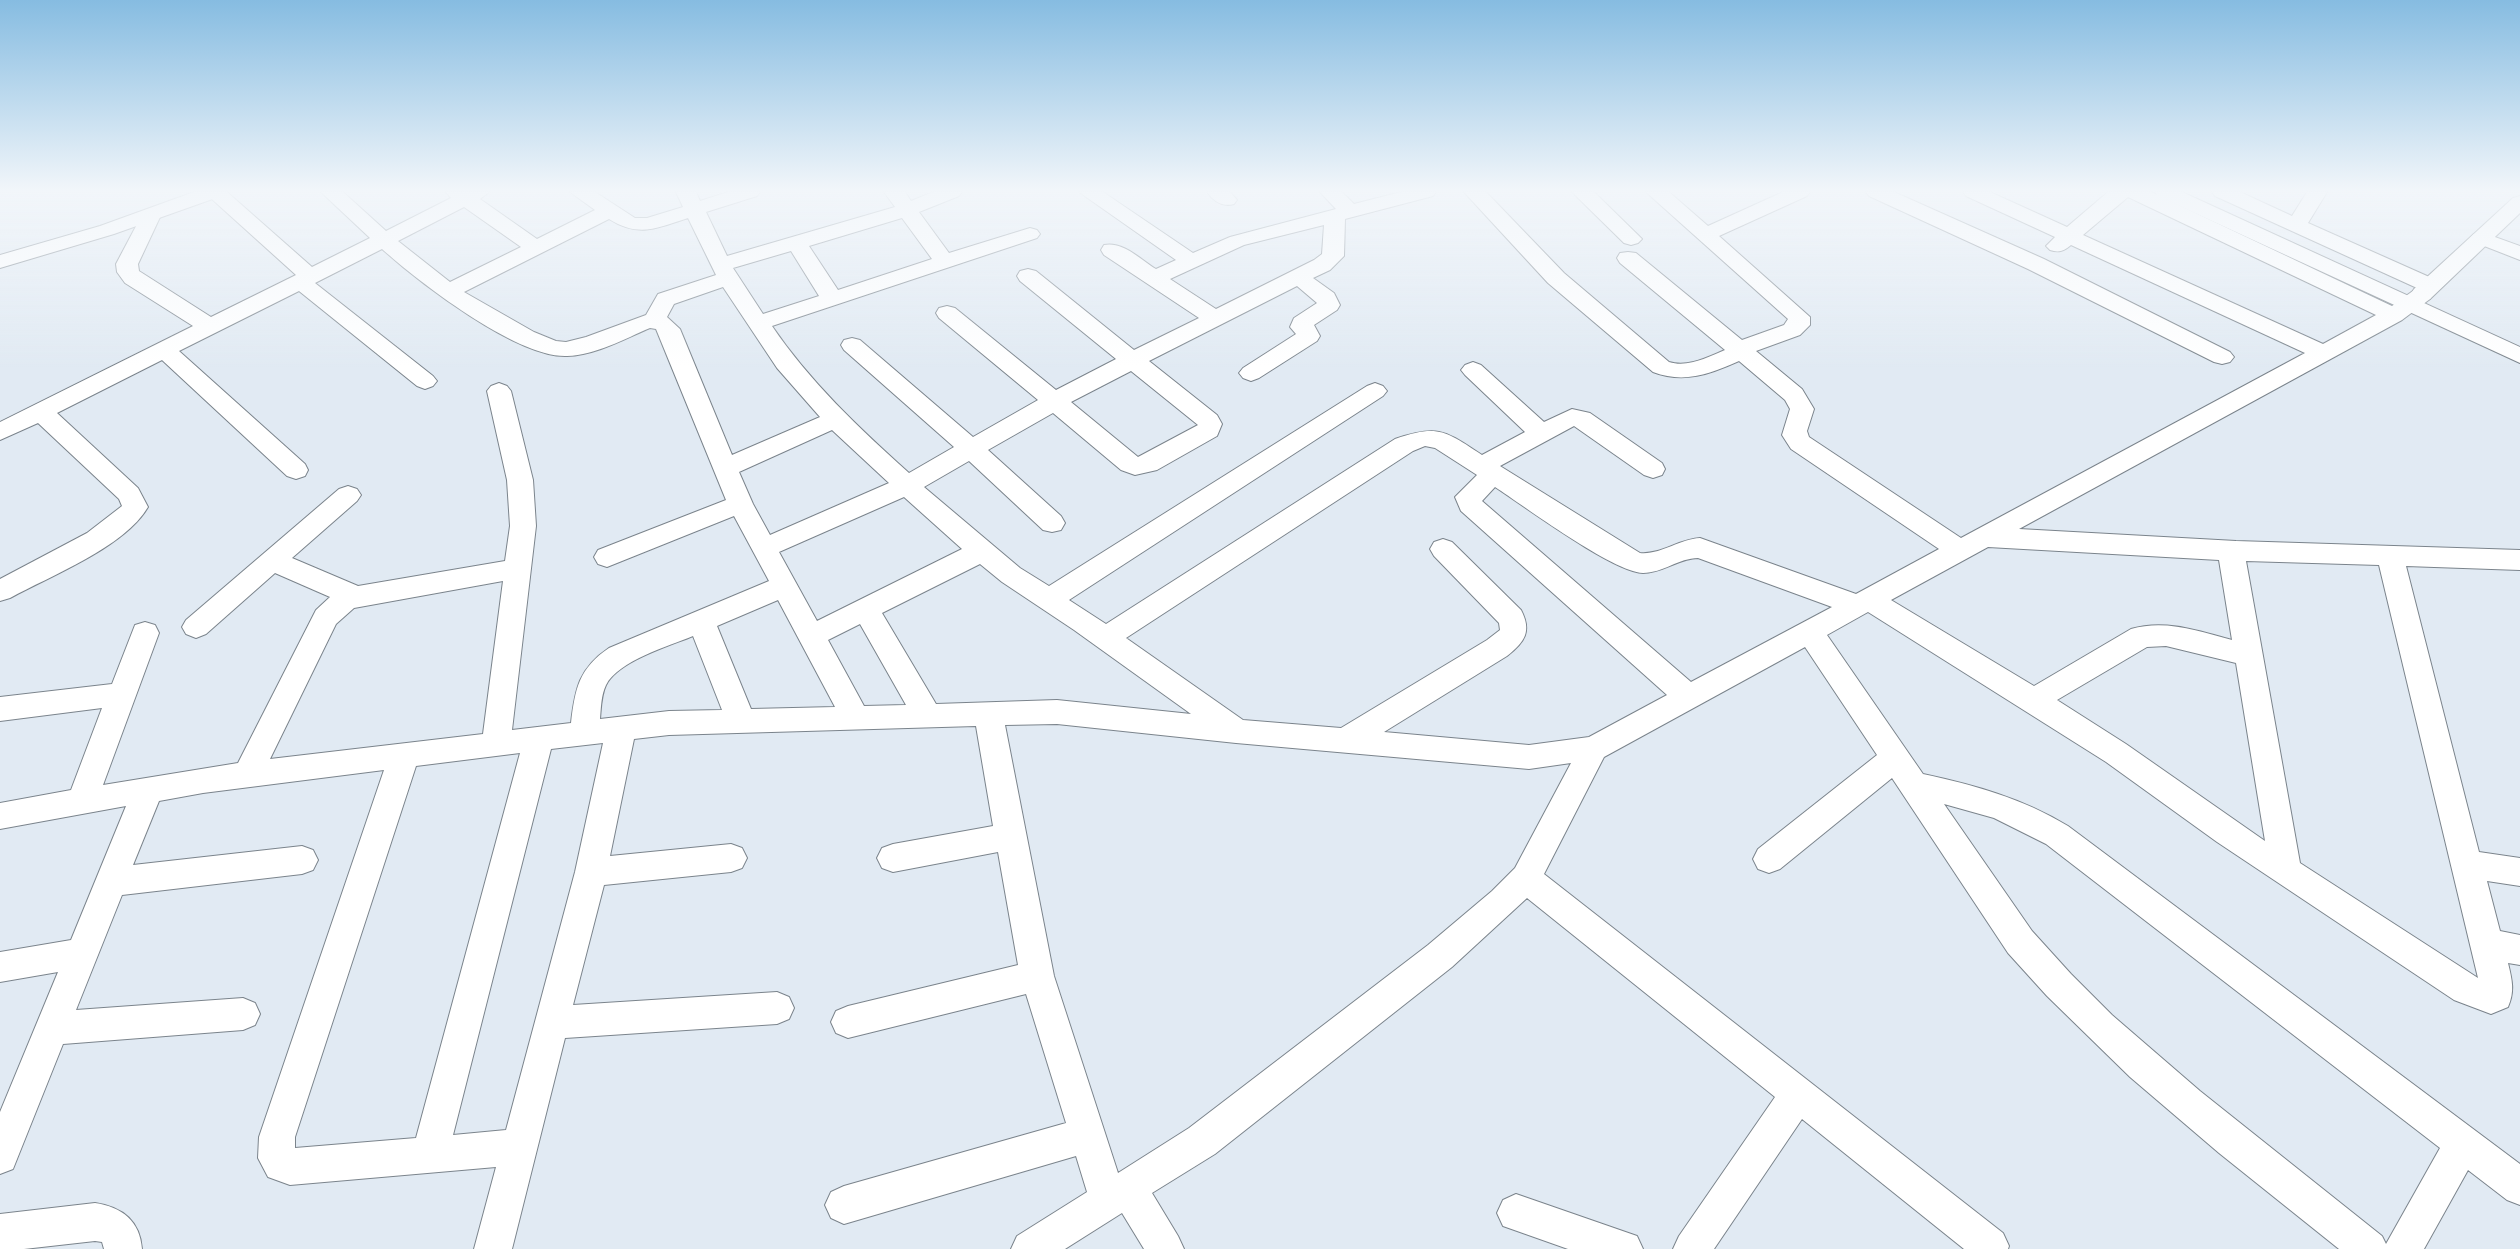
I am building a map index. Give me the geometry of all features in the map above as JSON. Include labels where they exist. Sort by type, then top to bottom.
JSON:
[{"type":"main road","points":[[0,262],[40,250]]},
{"type":"main road","points":[[134,250],[127,264],[128,272],[133,278],[211,327]]},
{"type":"main road","points":[[276,250],[306,279],[425,381]]},
{"type":"main road","points":[[0,432],[363,250]]},
{"type":"main road","points":[[397,250],[488,318],[555,348],[574,348],[654,320],[666,299],[776,250]]},
{"type":"main road","points":[[450,291],[531,250]]},
{"type":"main road","points":[[714,250],[725,272],[785,363],[836,419],[907,485],[1011,575],[1105,638],[1236,731]]},
{"type":"main road","points":[[801,250],[832,298]]},
{"type":"main road","points":[[936,250],[944,261]]},
{"type":"main road","points":[[758,323],[978,250]]},
{"type":"main road","points":[[1112,250],[1214,318]]},
{"type":"main road","points":[[1175,250],[1191,261]]},
{"type":"main road","points":[[1154,278],[1216,250]]},
{"type":"main road","points":[[764,548],[907,485],[1055,401],[1132,360],[1329,261],[1334,250]]},
{"type":"main road","points":[[1530,250],[1556,278],[1661,367],[1673,372],[1684,372],[1792,330],[1799,325],[1799,317],[1723,250]]},
{"type":"main road","points":[[1632,250],[1794,395],[1799,402],[1801,415],[1794,432],[1794,437],[1800,443],[1960,550]]},
{"type":"main road","points":[[2006,250],[2222,357]]},
{"type":"main road","points":[[2036,264],[2052,250]]},
{"type":"main road","points":[[2099,250],[2324,353]]},
{"type":"main road","points":[[2285,250],[2520,339]]},
{"type":"main road","points":[[2299,250],[2413,300]]},
{"type":"main road","points":[[2314,250],[2520,356]]},
{"type":"main road","points":[[2334,250],[2413,300]]},
{"type":"main road","points":[[0,816],[247,775],[669,723],[1056,712],[1236,731],[1529,757],[1594,748],[2324,353],[2413,300],[2468,250]]},
{"type":"main road","points":[[947,313],[1124,460],[1136,466],[1148,464],[1208,430],[1210,424],[1208,421],[1028,276]]},
{"type":"main road","points":[[1252,373],[1309,336],[1308,332],[1301,325],[1329,306],[1326,298],[1298,277]]},
{"type":"main road","points":[[654,320],[664,324],[669,329],[740,504],[856,718]]},
{"type":"main road","points":[[852,345],[1052,523]]},
{"type":"main road","points":[[164,350],[296,470]]},
{"type":"main road","points":[[1473,370],[1541,433]]},
{"type":"main road","points":[[496,744],[516,569],[523,526],[521,495],[499,391]]},
{"type":"main road","points":[[1048,600],[1374,391]]},
{"type":"main road","points":[[0,590],[107,533],[126,520],[133,513],[135,507],[129,494],[41,412]]},
{"type":"main road","points":[[1653,469],[1577,418],[1568,419],[1541,433],[1487,470],[1468,496],[1470,505],[1689,697]]},
{"type":"main road","points":[[725,468],[836,419]]},
{"type":"main road","points":[[1105,638],[1404,445],[1424,438],[1432,438],[1442,441],[1614,551],[1636,562],[1652,562],[1682,549],[1700,548],[1862,602],[2034,700],[2116,753],[2228,833],[2466,989],[2491,998],[2496,996],[2497,985],[2465,864],[2390,557]]},
{"type":"main road","points":[[196,627],[348,495]]},
{"type":"main road","points":[[607,557],[740,504]]},
{"type":"main road","points":[[1985,537],[2231,551],[2520,560]]},
{"type":"main road","points":[[1345,741],[1497,648],[1509,639],[1514,632],[1515,624],[1511,617],[1442,549]]},
{"type":"main road","points":[[812,636],[982,551]]},
{"type":"main road","points":[[2231,551],[2286,871]]},
{"type":"main road","points":[[273,560],[356,597]]},
{"type":"main road","points":[[247,775],[326,617],[344,601],[356,597],[516,569]]},
{"type":"main road","points":[[584,734],[591,688],[600,668],[619,656],[784,586]]},
{"type":"main road","points":[[865,609],[928,716]]},
{"type":"main road","points":[[701,621],[741,721]]},
{"type":"main road","points":[[1809,630],[2020,942],[2054,982],[2176,1093],[2369,1249]]},
{"type":"main road","points":[[82,801],[145,632]]},
{"type":"main road","points":[[2034,700],[2141,637],[2150,635],[2174,637],[2248,655]]},
{"type":"main road","points":[[0,709],[122,694]]},
{"type":"main road","points":[[988,714],[1037,976],[1086,1135],[1118,1194],[1165,1249]]},
{"type":"main road","points":[[494,1249],[518,1147],[554,1022],[591,872],[621,729]]},
{"type":"main road","points":[[430,1154],[539,739]]},
{"type":"main road","points":[[1030,1249],[1202,1141],[1417,974],[1503,901],[1526,878],[1594,748]]},
{"type":"main road","points":[[404,756],[277,1137],[276,1158],[281,1164],[290,1167],[518,1147]]},
{"type":"main road","points":[[1768,859],[1904,771]]},
{"type":"main road","points":[[1904,771],[1995,804],[2040,824],[2520,1188]]},
{"type":"main road","points":[[0,1156],[148,790]]},
{"type":"main road","points":[[893,858],[1011,836]]},
{"type":"main road","points":[[591,872],[731,858]]},
{"type":"main road","points":[[111,882],[302,860]]},
{"type":"main road","points":[[2465,864],[2520,872]]},
{"type":"main road","points":[[1526,878],[1990,1246]]},
{"type":"main road","points":[[2486,944],[2520,950]]},
{"type":"main road","points":[[0,967],[82,953]]},
{"type":"main road","points":[[848,1022],[1037,976]]},
{"type":"main road","points":[[554,1022],[777,1008]]},
{"type":"main road","points":[[52,1028],[243,1014]]},
{"type":"main road","points":[[1692,1249],[1798,1094]]},
{"type":"main road","points":[[844,1205],[1086,1135]]},
{"type":"main road","points":[[2404,1249],[2462,1144]]},
{"type":"main road","points":[[1516,1213],[1624,1249]]},
{"type":"main road","points":[[0,1233],[95,1222],[109,1224],[119,1231],[123,1240],[123,1249]]}]
